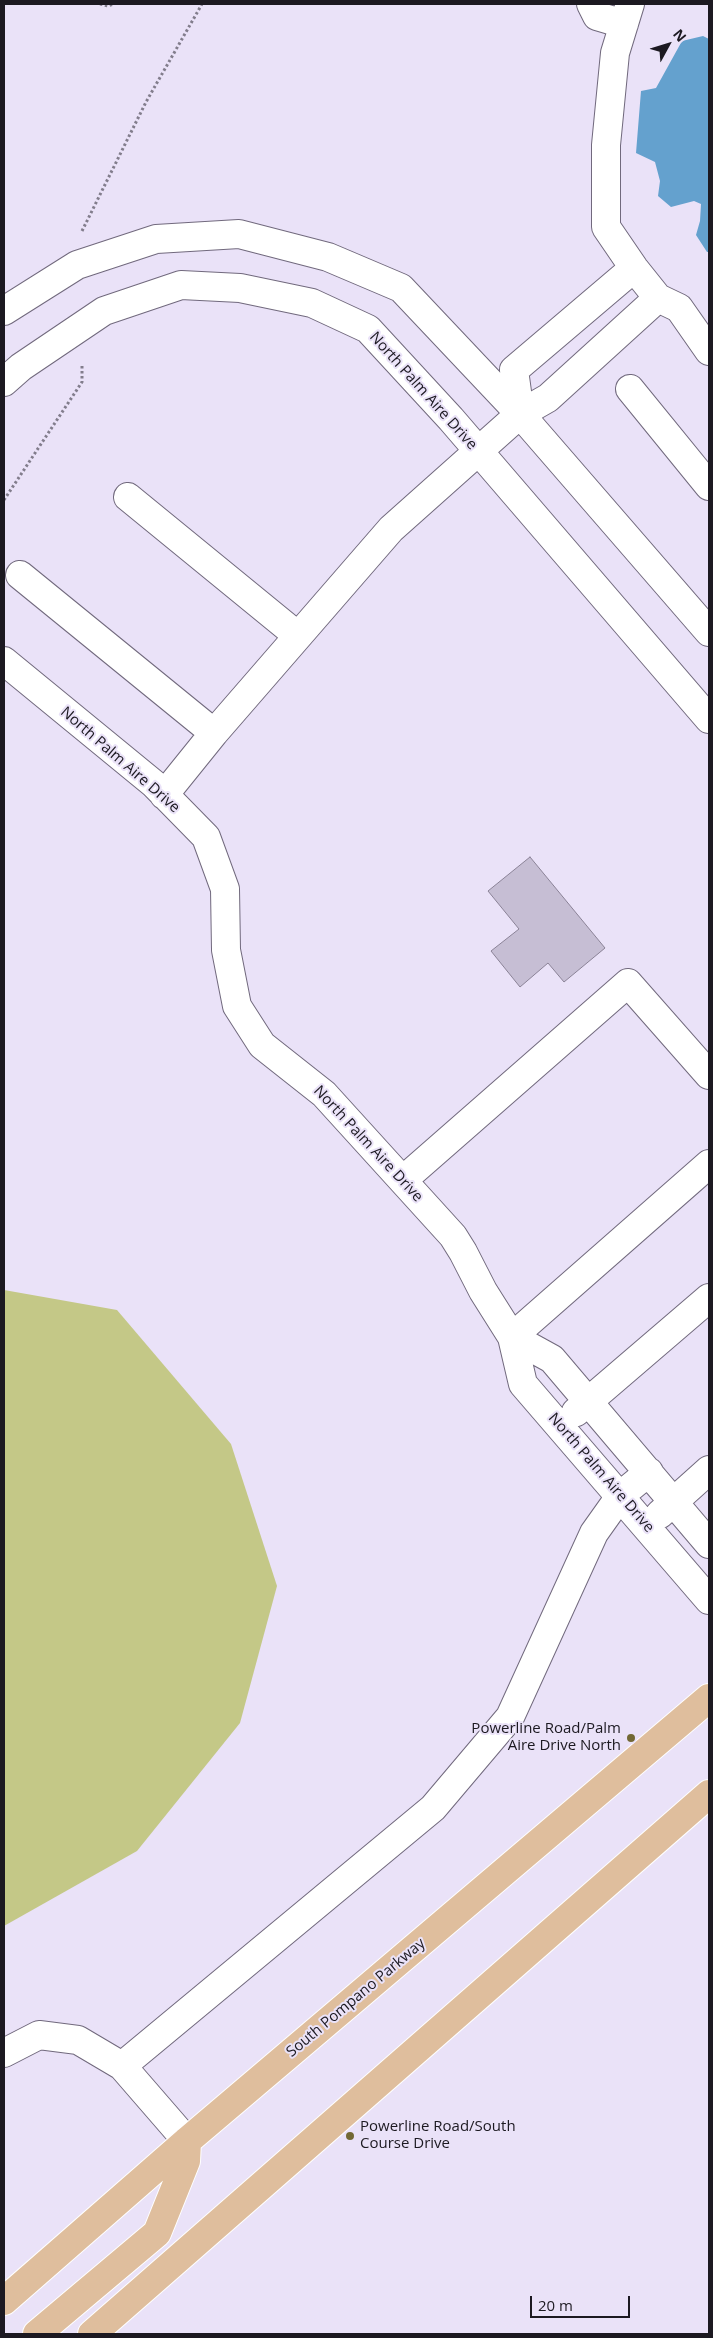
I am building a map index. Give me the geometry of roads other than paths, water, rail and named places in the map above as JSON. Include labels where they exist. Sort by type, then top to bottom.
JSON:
[{"type":"main road","name":"South Pompano Parkway","points":[[4,2300],[187,2141],[709,1698]]},
{"type":"main road","points":[[92,2334],[709,1794]]},
{"type":"main road","points":[[36,2334],[156,2233],[186,2161],[187,2141]]},
{"type":"street","points":[[591,4],[597,16],[627,14],[615,53],[606,145],[606,227],[634,268],[658,298],[679,308],[708,345]]},
{"type":"street","points":[[4,310],[77,266],[156,239],[239,234],[328,257],[402,288],[520,414],[709,632]]},
{"type":"street","points":[[520,414],[514,370],[634,268]]},
{"type":"street","name":"North Palm Aire Drive","points":[[4,382],[21,367],[104,311],[181,285],[240,288],[312,303],[368,329],[706,709]]},
{"type":"street","points":[[164,795],[214,733],[391,529],[520,414],[548,398],[658,298]]},
{"type":"street","points":[[630,389],[708,482]]},
{"type":"street","points":[[128,496],[298,636]]},
{"type":"street","points":[[20,575],[214,733]]},
{"type":"street","name":"North Palm Aire Drive","points":[[4,661],[164,795],[206,836],[225,889],[226,950],[237,1006],[262,1044],[324,1094],[453,1236],[483,1291],[512,1337],[523,1384],[709,1600]]},
{"type":"street","points":[[404,1180],[628,983],[709,1075]]},
{"type":"street","points":[[512,1337],[709,1164]]},
{"type":"street","points":[[560,1427],[709,1298]]},
{"type":"street","name":"North Palm Aire Drive","points":[[512,1337],[552,1359],[709,1544]]},
{"type":"street","points":[[646,1525],[709,1470]]},
{"type":"street","points":[[122,2066],[433,1808],[510,1717],[594,1533],[621,1496],[649,1472]]},
{"type":"street","points":[[4,2053],[39,2035],[78,2040],[122,2066],[187,2141]]},
{"type":"water","points":[[703,36],[709,39],[709,252],[707,252],[696,235],[700,221],[701,204],[694,201],[671,207],[658,196],[660,181],[655,162],[636,153],[641,91],[656,88],[682,41]]},
{"type":"place","name":"Powerline Road/Palm Aire Drive North","points":[[631,1738]]},
{"type":"place","name":"Powerline Road/South Course Drive","points":[[350,2136]]}]
